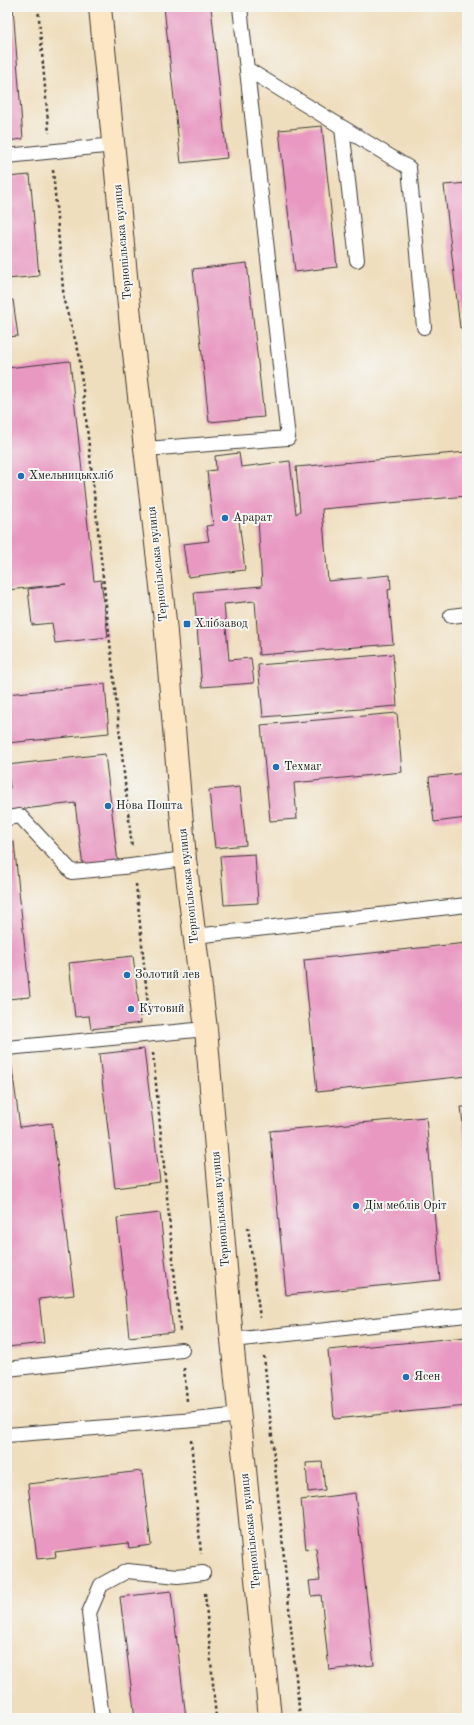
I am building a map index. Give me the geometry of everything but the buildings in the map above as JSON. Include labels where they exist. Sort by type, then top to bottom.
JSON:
[{"type":"main road","name":"Тернопільська вулиця","points":[[100,7],[131,327],[165,621],[185,859],[206,1030],[232,1340],[270,1718]]},
{"type":"lane","points":[[146,449],[288,438],[240,7]]},
{"type":"lane","points":[[247,69],[409,168],[424,327]]},
{"type":"lane","points":[[342,128],[357,260]]},
{"type":"lane","points":[[7,156],[114,145]]},
{"type":"lane","points":[[451,616],[467,614]]},
{"type":"lane","points":[[7,818],[20,816],[72,872],[185,859]]},
{"type":"lane","points":[[195,936],[467,905]]},
{"type":"lane","points":[[7,1048],[206,1030]]},
{"type":"lane","points":[[232,1340],[467,1315]]},
{"type":"lane","points":[[7,1369],[182,1350]]},
{"type":"lane","points":[[7,1435],[240,1415]]},
{"type":"lane","points":[[102,1718],[89,1613],[101,1585],[127,1571],[178,1576],[203,1573]]},
{"type":"place","name":"Хмельницькхліб","points":[[21,476]]},
{"type":"place","name":"Арарат","points":[[225,518]]},
{"type":"place","name":"Хлібзавод","points":[[187,624]]},
{"type":"place","name":"Техмаг","points":[[276,767]]},
{"type":"place","name":"Нова Пошта","points":[[108,806]]},
{"type":"place","name":"Золотий лев","points":[[127,975]]},
{"type":"place","name":"Кутовий","points":[[131,1009]]},
{"type":"place","name":"Дім меблів Оріт","points":[[356,1206]]},
{"type":"place","name":"Ясен","points":[[406,1377]]}]
